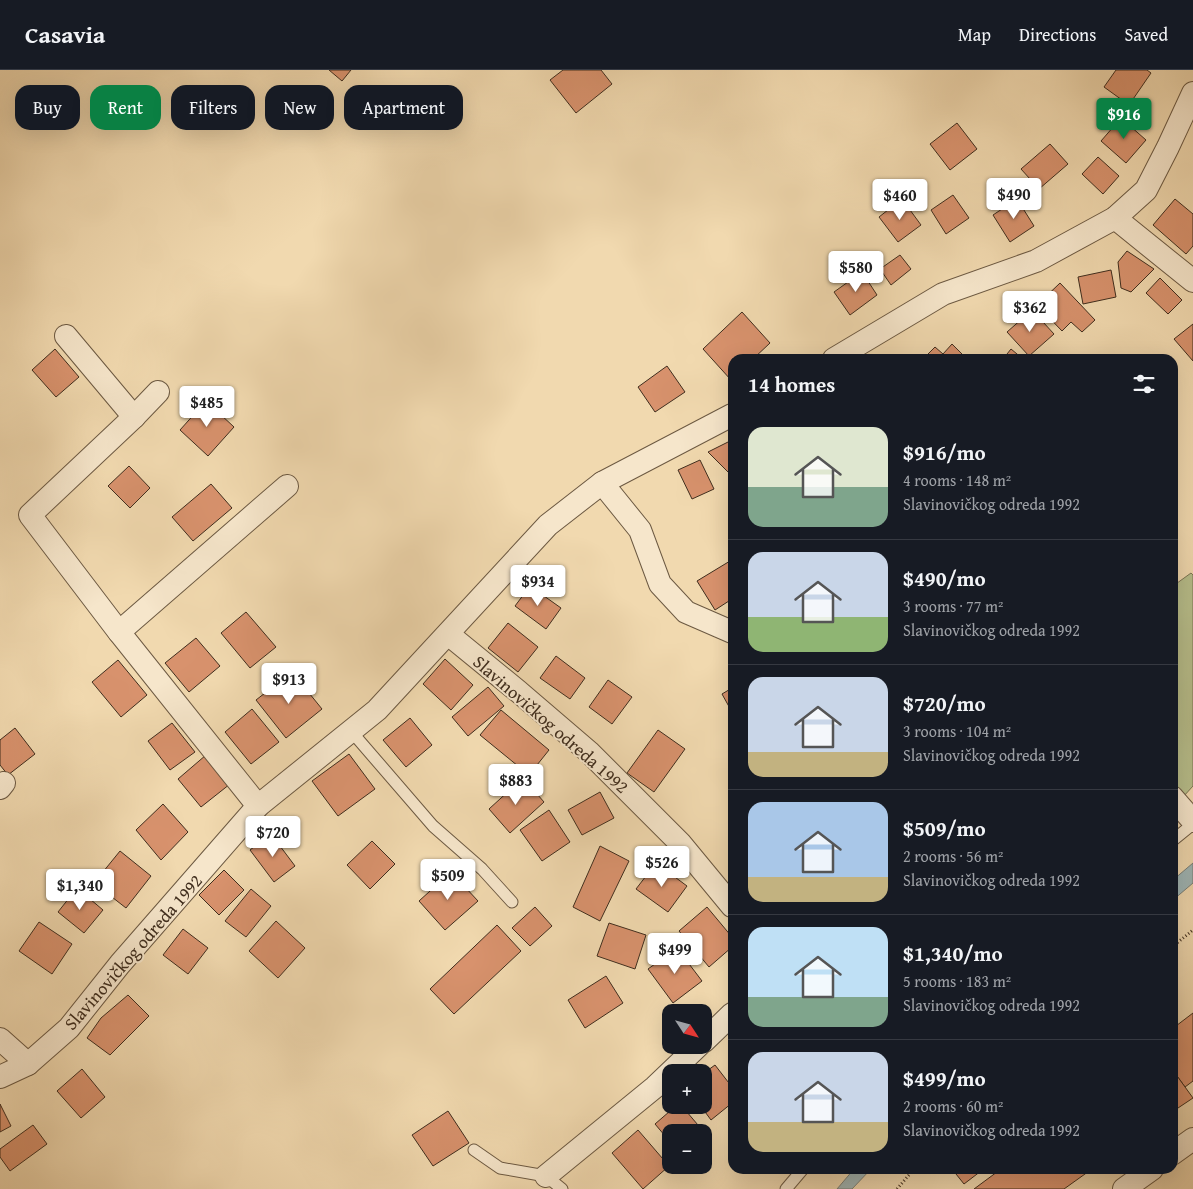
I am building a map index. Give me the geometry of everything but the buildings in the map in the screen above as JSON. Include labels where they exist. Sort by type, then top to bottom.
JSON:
[{"type":"street","points":[[842,354],[944,294],[1036,261],[1115,218],[1146,190],[1193,93]]},
{"type":"street","points":[[1115,218],[1193,281]]},
{"type":"street","points":[[66,336],[134,418]]},
{"type":"street","points":[[158,392],[134,418],[30,515],[119,632],[258,806]]},
{"type":"street","name":"Slavinovičkog odreda 1992","points":[[0,1077],[28,1064],[69,1028],[120,964],[258,806],[376,710],[548,526],[602,483],[728,417]]},
{"type":"street","points":[[602,483],[640,530],[660,584],[686,612],[728,630]]},
{"type":"street","points":[[119,632],[287,486]]},
{"type":"street","name":"Slavinovičkog odreda 1992","points":[[448,634],[520,692],[589,752],[680,844],[728,901]]},
{"type":"street","points":[[1178,804],[1193,823]]},
{"type":"street","points":[[712,1033],[728,1018]]},
{"type":"street","points":[[0,1039],[28,1064]]},
{"type":"street","points":[[554,1182],[689,1054]]},
{"type":"street","points":[[1178,1150],[1193,1139]]},
{"type":"street","points":[[1124,1189],[1145,1174]]},
{"type":"lane","points":[[351,731],[433,826],[482,869],[512,902]]},
{"type":"lane","points":[[1178,836],[1193,823]]},
{"type":"lane","points":[[474,1150],[500,1168],[554,1182]]},
{"type":"lane","points":[[786,1189],[799,1174]]},
{"type":"path","points":[[1178,943],[1193,930]]},
{"type":"path","points":[[897,1189],[910,1174]]},
{"type":"green space","points":[[1191,573],[1193,575],[1193,786],[1178,802],[1178,582]]},
{"type":"water","points":[[1193,863],[1193,883],[1178,896],[1178,876]]},
{"type":"water","points":[[850,1174],[866,1174],[852,1189],[837,1189]]}]
